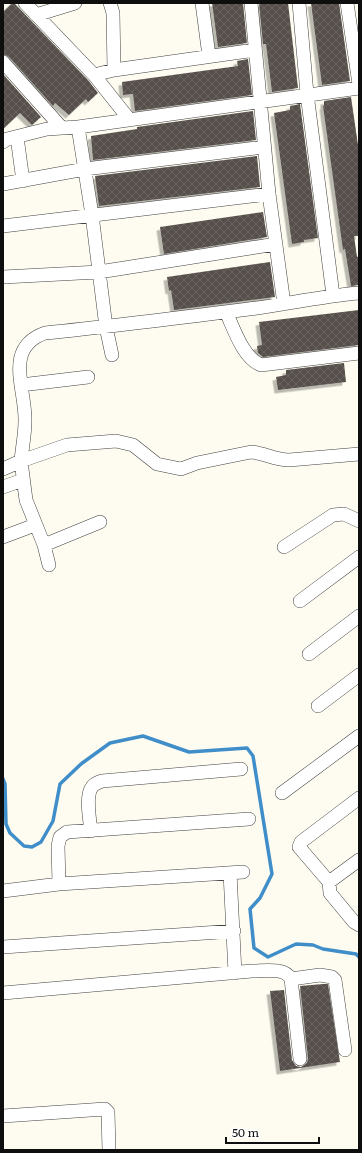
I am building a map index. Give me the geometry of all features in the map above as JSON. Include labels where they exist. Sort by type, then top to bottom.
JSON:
[{"type":"street","points":[[25,3],[94,75],[129,119]]},
{"type":"street","points":[[36,15],[75,3]]},
{"type":"street","points":[[110,3],[113,13],[114,70]]},
{"type":"street","points":[[202,3],[209,56]]},
{"type":"street","points":[[251,3],[269,194],[284,304]]},
{"type":"street","points":[[299,3],[307,94],[333,295]]},
{"type":"street","points":[[347,3],[359,84]]},
{"type":"street","points":[[94,75],[114,70],[255,50]]},
{"type":"street","points":[[3,62],[61,127]]},
{"type":"street","points":[[23,181],[7,138],[61,127],[78,127],[307,94],[359,88]]},
{"type":"street","points":[[78,127],[92,215],[106,327],[112,355]]},
{"type":"street","points":[[3,184],[85,169],[264,147]]},
{"type":"street","points":[[3,226],[269,194]]},
{"type":"street","points":[[3,277],[99,272],[276,244]]},
{"type":"street","points":[[49,565],[44,545],[26,500],[21,461],[26,421],[21,385],[20,362],[23,350],[27,343],[35,336],[45,333],[226,312],[359,292]]},
{"type":"street","points":[[226,312],[246,354],[254,362],[261,365],[359,353]]},
{"type":"street","points":[[21,385],[88,377]]},
{"type":"street","points":[[3,469],[67,445],[116,441],[133,445],[157,464],[181,469],[198,463],[251,452],[260,453],[279,460],[359,454]]},
{"type":"street","points":[[3,487],[23,480]]},
{"type":"street","points":[[284,547],[334,514],[344,514],[359,521]]},
{"type":"street","points":[[44,545],[100,522]]},
{"type":"street","points":[[3,537],[35,525]]},
{"type":"street","points":[[300,601],[359,557]]},
{"type":"street","points":[[309,654],[359,616]]},
{"type":"street","points":[[318,706],[359,675]]},
{"type":"street","points":[[282,793],[359,736]]},
{"type":"street","points":[[91,831],[88,798],[92,786],[102,781],[241,769]]},
{"type":"street","points":[[359,798],[300,842],[299,845],[299,847],[329,882],[330,893],[354,922],[359,925]]},
{"type":"street","points":[[59,884],[58,846],[60,837],[67,832],[249,819]]},
{"type":"street","points":[[329,882],[359,860]]},
{"type":"street","points":[[3,891],[59,884],[236,873],[234,931],[235,973]]},
{"type":"street","points":[[3,947],[234,931]]},
{"type":"street","points":[[3,993],[252,971],[280,971],[287,974],[291,979],[300,1059]]},
{"type":"street","points":[[291,979],[320,975],[332,976],[335,980],[345,1050]]},
{"type":"street","points":[[3,1116],[104,1108],[108,1112],[109,1150]]},
{"type":"building","points":[[12,3],[18,7],[88,80],[98,93],[88,102],[86,99],[69,115],[55,103],[53,106],[9,57],[3,54],[3,12]]},
{"type":"building","points":[[212,3],[243,3],[247,43],[218,47]]},
{"type":"building","points":[[259,3],[288,3],[298,88],[272,92],[266,44],[263,44]]},
{"type":"building","points":[[311,3],[339,3],[350,81],[322,85]]},
{"type":"building","points":[[248,59],[252,95],[135,111],[133,94],[123,95],[122,82],[238,66],[237,61]]},
{"type":"building","points":[[3,74],[41,117],[32,125],[20,113],[3,129]]},
{"type":"building","points":[[351,97],[359,152],[359,236],[354,236],[357,257],[359,256],[359,285],[351,286],[345,249],[343,250],[323,106],[324,101]]},
{"type":"building","points":[[300,104],[318,238],[292,244],[274,113],[290,110],[290,106]]},
{"type":"building","points":[[253,111],[256,140],[93,160],[91,136],[137,129],[137,127]]},
{"type":"building","points":[[257,156],[260,187],[99,206],[95,176]]},
{"type":"building","points":[[263,212],[267,237],[164,254],[160,227]]},
{"type":"building","points":[[270,262],[275,297],[174,310],[171,290],[169,291],[167,277]]},
{"type":"building","points":[[359,310],[359,345],[263,357],[258,353],[257,346],[262,345],[259,322]]},
{"type":"building","points":[[344,363],[346,382],[278,390],[276,377],[286,375],[286,370]]},
{"type":"building","points":[[328,984],[340,1062],[280,1071],[270,991],[284,990],[292,1060],[296,1066],[301,1067],[307,1063],[308,1058],[300,986]]},
{"type":"waterway","points":[[3,779],[5,784],[6,824],[10,833],[24,846],[32,847],[41,842],[53,821],[60,784],[81,764],[110,743],[143,736],[189,752],[247,748],[253,756],[272,874],[260,898],[250,909],[254,948],[268,957],[296,944],[313,945],[323,949],[356,954],[359,957]]}]
